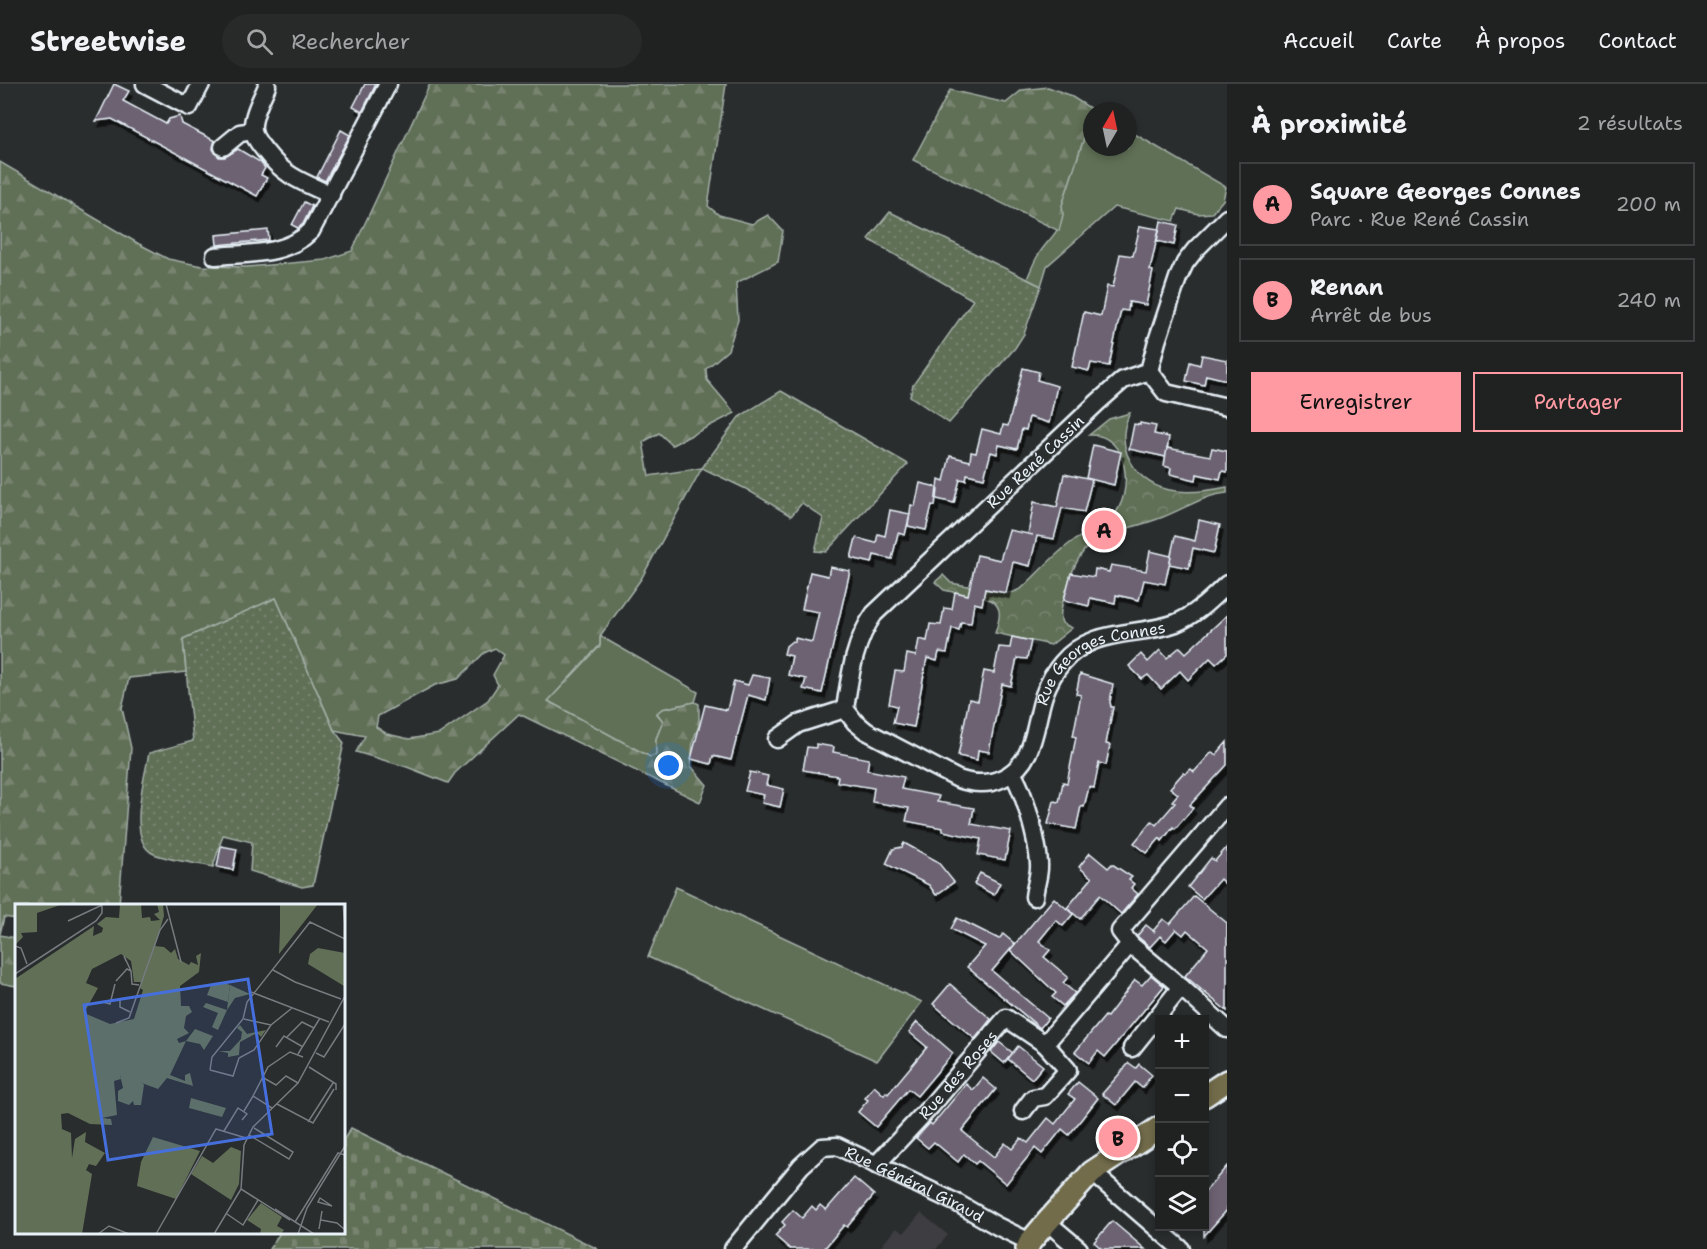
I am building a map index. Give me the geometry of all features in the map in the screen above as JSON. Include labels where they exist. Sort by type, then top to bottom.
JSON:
[{"type":"main road","points":[[1209,1093],[1227,1081]]},
{"type":"main road","points":[[1029,1245],[1092,1172],[1155,1130]]},
{"type":"street","points":[[145,84],[189,106],[201,84]]},
{"type":"street","points":[[216,256],[282,250],[300,242],[311,231],[388,84]]},
{"type":"street","points":[[267,86],[254,120],[253,131],[259,143],[276,165],[289,176],[331,195]]},
{"type":"street","points":[[224,147],[240,133],[253,131]]},
{"type":"street","points":[[1227,218],[1185,263],[1160,330],[1149,371],[1166,393],[1227,407]]},
{"type":"street","name":"Rue René Cassin","points":[[845,709],[858,646],[864,629],[874,614],[1098,402],[1123,380],[1149,371]]},
{"type":"street","name":"Rue Georges Connes","points":[[1012,773],[1028,755],[1044,695],[1054,674],[1067,658],[1097,639],[1178,622],[1200,608],[1227,584]]},
{"type":"street","points":[[777,739],[798,724],[845,709],[866,731],[958,779],[983,784],[999,780],[1012,773],[1019,783],[1040,865],[1034,897]]},
{"type":"street","points":[[1224,816],[1120,931],[1130,944],[1227,1029]]},
{"type":"street","points":[[1045,1044],[1130,944]]},
{"type":"street","points":[[1132,1048],[1181,987]]},
{"type":"street","name":"Rue des Roses","points":[[876,1165],[931,1106],[1006,1018],[1045,1044],[1068,1070],[1045,1096],[1033,1098],[1023,1111]]},
{"type":"street","name":"Rue Général Giraud","points":[[733,1249],[801,1166],[822,1148],[837,1146],[957,1203],[1029,1245]]},
{"type":"street","points":[[1092,1172],[1181,1249]]},
{"type":"street","points":[[1047,1222],[1079,1249]]},
{"type":"shaded area","points":[[921,1213],[948,1235],[936,1249],[879,1249],[896,1228],[904,1233]]},
{"type":"green space","points":[[430,84],[726,84],[708,206],[719,215],[752,224],[768,215],[783,231],[778,262],[736,283],[738,320],[728,350],[706,369],[707,380],[735,413],[672,445],[659,433],[643,442],[649,476],[702,468],[641,579],[600,636],[600,645],[548,701],[650,757],[656,755],[656,739],[663,721],[657,713],[662,709],[695,702],[699,704],[699,725],[693,741],[691,766],[707,785],[700,802],[519,714],[455,773],[448,783],[407,767],[356,752],[365,736],[334,730],[276,598],[183,639],[186,672],[129,678],[122,708],[131,748],[119,904],[15,904],[15,919],[4,917],[0,934],[0,162],[168,259],[202,266],[247,267],[325,260],[352,251]],"holes":[[[495,648],[504,655],[493,675],[498,685],[488,700],[439,734],[409,739],[387,734],[376,727],[378,716],[435,685],[458,679],[484,653]]]},
{"type":"green space","points":[[1048,87],[1069,95],[1083,104],[1083,141],[1062,205],[1063,215],[1059,231],[913,160],[950,90],[1006,103],[1022,90]]},
{"type":"green space","points":[[1137,135],[1226,187],[1223,200],[1212,213],[1198,214],[1179,209],[1174,221],[1114,207],[1047,266],[1041,286],[1027,279],[1037,257],[1055,234],[1061,222],[1062,205],[1083,141],[1083,156],[1137,156]]},
{"type":"green space","points":[[890,212],[1041,286],[1024,334],[1015,348],[949,423],[910,396],[913,385],[973,300],[868,239]]},
{"type":"green space","points":[[781,391],[908,464],[826,552],[815,551],[823,518],[802,503],[791,516],[746,489],[702,468],[739,417]]},
{"type":"green space","points":[[1130,413],[1124,433],[1125,449],[1135,468],[1145,479],[1170,490],[1183,492],[1227,487],[1227,493],[1202,499],[1163,517],[1103,536],[1092,543],[1082,553],[1074,568],[1062,606],[1062,623],[1072,628],[1051,645],[995,633],[999,611],[995,603],[991,600],[944,590],[935,582],[943,575],[951,583],[1006,593],[1014,592],[1022,588],[1069,544],[1112,517],[1124,494],[1124,467],[1113,443],[1102,437],[1089,435],[1109,419]]},
{"type":"green space","points":[[276,598],[334,730],[344,743],[313,885],[302,887],[250,871],[252,842],[223,835],[213,867],[154,854],[146,847],[139,823],[141,792],[149,753],[193,741],[183,639]]},
{"type":"green space","points":[[600,636],[698,692],[695,702],[662,709],[657,714],[663,721],[656,739],[656,755],[650,757],[548,701],[600,646]]},
{"type":"green space","points":[[676,887],[922,1002],[877,1061],[648,957]]},
{"type":"green space","points":[[0,935],[15,938],[15,986],[0,983]]},
{"type":"green space","points":[[351,1128],[598,1249],[269,1249],[279,1234],[345,1234],[345,1137]]},
{"type":"building","points":[[114,84],[129,91],[123,101],[166,124],[169,119],[180,116],[182,124],[215,141],[213,149],[219,157],[225,157],[238,149],[260,162],[265,168],[261,175],[267,178],[257,196],[112,119],[96,121]]},
{"type":"building","points":[[365,84],[376,84],[362,112],[353,107]]},
{"type":"building","points":[[341,130],[350,135],[325,181],[317,177]]},
{"type":"building","points":[[304,202],[312,206],[303,224],[298,228],[292,225]]},
{"type":"building","points":[[1161,221],[1178,225],[1174,245],[1157,241]]},
{"type":"building","points":[[1140,226],[1159,229],[1150,270],[1153,271],[1146,305],[1129,302],[1128,311],[1121,310],[1109,366],[1091,363],[1089,371],[1072,367],[1084,312],[1101,316],[1107,286],[1113,287],[1120,254],[1133,256]]},
{"type":"building","points":[[268,230],[269,240],[217,245],[216,235]]},
{"type":"building","points":[[1202,355],[1227,360],[1227,380],[1206,375],[1204,385],[1186,381],[1190,362],[1200,365]]},
{"type":"building","points":[[1023,368],[1039,372],[1037,380],[1057,386],[1049,423],[1029,417],[1026,430],[1022,429],[1017,449],[999,445],[997,454],[991,452],[984,478],[967,474],[966,480],[960,479],[954,503],[937,499],[939,479],[944,481],[950,456],[970,461],[971,452],[976,453],[982,429],[1001,434],[1003,425],[1008,426]]},
{"type":"building","points":[[1140,423],[1156,426],[1154,434],[1169,437],[1166,457],[1129,449],[1134,424],[1140,425]]},
{"type":"building","points":[[1093,445],[1121,452],[1114,485],[1086,478]]},
{"type":"building","points":[[1167,448],[1210,456],[1212,448],[1227,451],[1227,472],[1222,471],[1220,479],[1197,474],[1196,480],[1170,474],[1171,468],[1164,466]]},
{"type":"building","points":[[1064,474],[1092,480],[1084,512],[1062,508],[1054,539],[1037,536],[1030,566],[1013,562],[1006,593],[985,589],[982,605],[974,603],[971,623],[961,622],[959,630],[952,628],[947,653],[939,652],[937,661],[927,658],[914,727],[893,723],[897,706],[889,704],[895,671],[904,672],[907,654],[916,656],[919,639],[927,641],[930,624],[941,625],[944,608],[952,609],[955,592],[968,595],[977,555],[1000,560],[1009,530],[1028,534],[1034,502],[1057,507]]},
{"type":"building","points":[[920,483],[937,487],[935,506],[932,505],[926,530],[908,526],[911,505],[915,506]]},
{"type":"building","points":[[890,510],[910,514],[905,535],[898,533],[892,559],[874,555],[872,563],[851,558],[856,538],[876,543],[878,534],[885,536]]},
{"type":"building","points":[[1199,520],[1220,525],[1214,553],[1193,548],[1189,568],[1169,564],[1175,536],[1195,541]]},
{"type":"building","points":[[1150,551],[1171,556],[1165,584],[1144,580],[1139,600],[1116,595],[1115,603],[1090,598],[1089,606],[1064,600],[1071,573],[1094,577],[1095,569],[1109,572],[1111,565],[1146,571]]},
{"type":"building","points":[[830,567],[850,571],[822,693],[803,689],[806,679],[788,675],[792,656],[784,654],[786,646],[792,641],[795,642],[795,638],[812,642],[819,612],[802,609],[810,572],[828,576]]},
{"type":"building","points":[[1227,615],[1227,654],[1216,664],[1210,658],[1188,680],[1180,671],[1161,689],[1148,675],[1142,679],[1129,666],[1141,654],[1148,662],[1160,650],[1167,658],[1180,647],[1186,653]]},
{"type":"building","points":[[1012,637],[1031,641],[1027,659],[1017,658],[1011,686],[1002,684],[989,752],[978,750],[977,760],[958,756],[969,699],[978,701],[984,671],[994,673],[999,647],[1010,648]]},
{"type":"building","points":[[1080,674],[1113,684],[1110,702],[1113,707],[1106,744],[1110,745],[1106,765],[1099,763],[1094,788],[1089,787],[1084,807],[1081,806],[1076,829],[1048,824],[1054,801],[1059,802],[1063,782],[1067,783],[1076,737],[1073,736],[1081,695],[1076,694]]},
{"type":"building","points":[[752,675],[770,678],[766,700],[748,695],[731,760],[713,756],[711,764],[691,759],[705,705],[727,710],[734,681],[748,685]]},
{"type":"building","points":[[1227,742],[1227,765],[1190,805],[1193,808],[1175,829],[1173,827],[1162,841],[1160,838],[1147,853],[1134,843],[1152,821],[1156,825],[1175,803],[1172,801],[1178,794],[1170,788],[1183,773],[1191,769],[1194,772],[1212,752],[1216,755]]},
{"type":"building","points":[[816,744],[834,747],[833,752],[869,759],[867,770],[904,777],[901,789],[939,796],[937,802],[974,808],[971,824],[1011,831],[1005,860],[978,855],[981,839],[943,831],[943,828],[906,821],[909,808],[872,802],[874,788],[837,782],[838,776],[803,770],[807,747],[816,748]]},
{"type":"building","points":[[750,772],[768,776],[766,785],[784,789],[780,807],[762,803],[764,795],[745,791]]},
{"type":"building","points":[[904,843],[937,861],[954,882],[936,895],[929,885],[886,864],[893,849],[902,847]]},
{"type":"building","points":[[221,846],[237,849],[233,870],[217,867]]},
{"type":"building","points":[[1227,847],[1227,886],[1220,879],[1202,899],[1188,887],[1211,858],[1215,861]]},
{"type":"building","points":[[1090,853],[1108,868],[1112,864],[1132,877],[1129,880],[1134,884],[1131,888],[1138,894],[1121,914],[1100,895],[1080,919],[1067,908],[1092,878],[1079,867]]},
{"type":"building","points":[[980,873],[1000,883],[994,895],[974,884]]},
{"type":"building","points":[[1194,896],[1227,923],[1227,1011],[1185,976],[1208,948],[1187,930],[1183,935],[1176,929],[1166,941],[1160,936],[1150,947],[1137,936],[1146,925],[1153,931],[1163,919],[1170,924]]},
{"type":"building","points":[[1054,898],[1073,914],[1063,926],[1056,920],[1039,941],[1050,950],[1044,957],[1068,977],[1063,983],[1075,993],[1063,1006],[1052,997],[1056,993],[1010,950]]},
{"type":"building","points":[[957,918],[999,939],[1003,934],[1015,944],[992,971],[1048,1018],[1040,1028],[967,967],[985,946],[951,929]]},
{"type":"building","points":[[1151,975],[1164,986],[1105,1057],[1098,1051],[1089,1063],[1075,1052],[1105,1016],[1107,1017],[1135,980],[1142,985]]},
{"type":"building","points":[[950,984],[991,1019],[975,1039],[933,1004]]},
{"type":"building","points":[[917,1022],[953,1053],[917,1096],[908,1089],[876,1127],[858,1112],[868,1100],[865,1098],[874,1086],[884,1095],[886,1092],[888,1094],[927,1047],[909,1032]]},
{"type":"building","points":[[999,1042],[1013,1053],[1004,1063],[991,1052]]},
{"type":"building","points":[[1018,1046],[1043,1066],[1032,1079],[1008,1059]]},
{"type":"building","points":[[1129,1063],[1136,1068],[1139,1064],[1152,1075],[1142,1088],[1135,1082],[1116,1105],[1102,1094]]},
{"type":"building","points":[[983,1078],[996,1089],[962,1131],[994,1157],[1005,1143],[1012,1149],[1021,1138],[1028,1143],[1048,1118],[1055,1124],[1075,1099],[1068,1094],[1078,1082],[1098,1098],[1069,1135],[1062,1129],[1042,1154],[1035,1148],[1006,1184],[978,1161],[975,1164],[964,1154],[958,1162],[934,1142],[928,1148],[916,1138],[930,1123],[932,1125],[966,1084],[973,1090]]},
{"type":"building","points":[[1227,1166],[1227,1210],[1209,1230],[1209,1187]]},
{"type":"building","points":[[854,1178],[874,1195],[847,1227],[844,1225],[824,1249],[790,1249],[775,1236],[785,1225],[782,1222],[793,1210],[802,1218],[812,1206],[816,1210],[820,1205],[826,1210]]},
{"type":"building","points":[[1112,1221],[1145,1249],[1102,1249],[1094,1242]]},
{"type":"place","name":"Square Georges Connes","points":[[1104,530]]},
{"type":"place","name":"Renan","points":[[1118,1138]]}]
